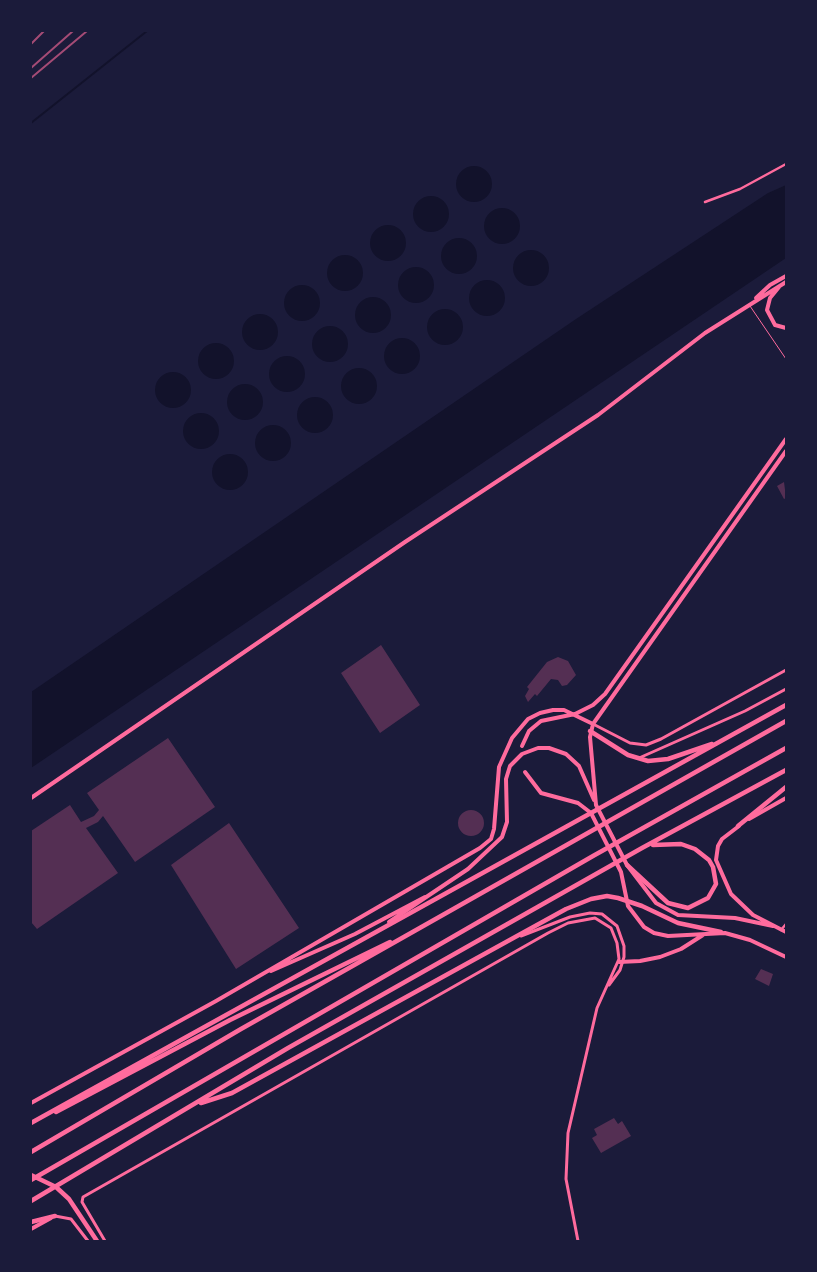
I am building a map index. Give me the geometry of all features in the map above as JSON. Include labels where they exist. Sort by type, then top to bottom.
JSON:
[{"type":"highway","points":[[32,1122],[786,705]]},
{"type":"highway","points":[[31,1152],[242,1029],[786,722]]},
{"type":"highway","points":[[590,731],[636,758],[648,761],[668,759],[725,739]]},
{"type":"highway","points":[[31,1180],[592,856],[786,748]]},
{"type":"highway","points":[[31,1201],[198,1104],[288,1048],[642,848],[786,770]]},
{"type":"highway","points":[[738,826],[786,787]]},
{"type":"highway","points":[[627,865],[668,903],[688,908],[708,898],[716,884],[716,875],[713,867],[702,854],[682,844],[649,845]]},
{"type":"highway","points":[[198,1104],[232,1093],[578,903],[607,896],[618,898],[632,902],[678,923],[719,931]]},
{"type":"highway","points":[[32,1122],[80,1101],[230,1020],[419,930]]},
{"type":"highway","points":[[31,1175],[56,1187],[69,1199],[97,1241]]},
{"type":"highway","points":[[31,1222],[55,1216]]},
{"type":"main road","points":[[751,302],[763,290],[786,276]]},
{"type":"main road","points":[[31,798],[405,542],[598,414],[705,333],[784,282]]},
{"type":"main road","points":[[784,282],[770,298],[766,310],[775,325],[786,328]]},
{"type":"main road","points":[[522,746],[529,731],[541,721],[556,716],[575,714],[597,702],[632,659],[786,439]]},
{"type":"main road","points":[[596,805],[590,731],[593,724],[786,451]]},
{"type":"main road","points":[[597,702],[602,711]]},
{"type":"main road","points":[[31,1103],[258,977],[480,848],[490,838],[494,829],[500,767],[512,738],[528,719],[540,713],[553,710],[575,714],[593,724]]},
{"type":"main road","points":[[363,939],[442,888],[476,862],[502,837],[507,822],[506,779],[510,766],[522,754],[538,748],[549,748],[571,757],[579,766],[596,805],[627,865],[656,902],[672,912],[689,916],[735,918],[773,926]]},
{"type":"main road","points":[[525,772],[541,793],[578,803],[591,813],[621,872],[628,906],[644,927],[654,933],[668,936],[705,934],[719,931],[750,940],[786,957]]},
{"type":"main road","points":[[784,931],[744,908],[731,894],[716,860],[718,846],[722,839],[738,826],[786,798]]},
{"type":"main road","points":[[258,977],[339,941],[442,888]]},
{"type":"main road","points":[[621,962],[660,957],[681,949],[705,934]]},
{"type":"main road","points":[[31,1229],[55,1216]]},
{"type":"street","points":[[705,202],[740,189],[786,164]]},
{"type":"street","points":[[593,724],[630,743],[646,745],[668,736],[786,670]]},
{"type":"street","points":[[636,758],[644,758],[745,711],[786,689]]},
{"type":"street","points":[[516,937],[570,917],[590,913],[602,914],[611,920],[621,934],[624,946],[621,962],[607,987],[594,1019],[568,1133],[566,1179],[578,1241]]},
{"type":"street","points":[[105,1241],[82,1202],[83,1197],[518,949],[568,923],[594,918],[607,923],[615,935],[621,962]]},
{"type":"street","points":[[784,931],[786,924]]},
{"type":"street","points":[[55,1216],[71,1219],[88,1241]]},
{"type":"lane","points":[[751,302],[786,359]]},
{"type":"shaded area","points":[[474,166],[481,167],[487,171],[491,177],[491,191],[487,197],[481,201],[474,202],[467,201],[461,197],[457,191],[456,184],[457,177],[461,171],[467,167]]},
{"type":"shaded area","points":[[786,185],[786,258],[31,768],[31,692],[576,319],[768,193]]},
{"type":"shaded area","points":[[431,196],[438,197],[444,201],[448,207],[448,221],[444,227],[438,231],[431,232],[424,231],[418,227],[414,221],[413,214],[414,207],[418,201],[424,197]]},
{"type":"shaded area","points":[[502,208],[509,209],[515,213],[519,219],[519,233],[515,239],[509,243],[502,244],[495,243],[489,239],[485,233],[484,226],[485,219],[489,213],[495,209]]},
{"type":"shaded area","points":[[388,225],[395,226],[401,230],[405,236],[405,250],[401,256],[395,260],[388,261],[381,260],[375,256],[371,250],[370,243],[371,236],[375,230],[381,226]]},
{"type":"shaded area","points":[[459,238],[466,239],[472,243],[476,249],[476,263],[472,269],[466,273],[459,274],[452,273],[446,269],[442,263],[441,256],[442,249],[446,243],[452,239]]},
{"type":"shaded area","points":[[531,250],[538,251],[544,255],[548,261],[548,275],[544,281],[538,285],[531,286],[524,285],[518,281],[514,275],[513,268],[514,261],[518,255],[524,251]]},
{"type":"shaded area","points":[[345,255],[352,256],[358,260],[362,266],[362,280],[358,286],[352,290],[345,291],[338,290],[332,286],[328,280],[327,273],[328,266],[332,260],[338,256]]},
{"type":"shaded area","points":[[416,267],[423,268],[429,272],[433,278],[433,292],[429,298],[423,302],[416,303],[409,302],[403,298],[399,292],[398,285],[399,278],[403,272],[409,268]]},
{"type":"shaded area","points":[[487,280],[494,281],[500,285],[504,291],[504,305],[500,311],[494,315],[487,316],[480,315],[474,311],[470,305],[469,298],[470,291],[474,285],[480,281]]},
{"type":"shaded area","points":[[302,285],[309,286],[315,290],[319,296],[319,310],[315,316],[309,320],[302,321],[295,320],[289,316],[285,310],[284,303],[285,296],[289,290],[295,286]]},
{"type":"shaded area","points":[[373,297],[380,298],[386,302],[390,308],[390,322],[386,328],[380,332],[373,333],[366,332],[360,328],[356,322],[355,315],[356,308],[360,302],[366,298]]},
{"type":"shaded area","points":[[445,309],[452,310],[458,314],[462,320],[462,334],[458,340],[452,344],[445,345],[438,344],[432,340],[428,334],[427,327],[428,320],[432,314],[438,310]]},
{"type":"shaded area","points":[[260,314],[267,315],[273,319],[277,325],[277,339],[273,345],[267,349],[260,350],[253,349],[247,345],[243,339],[242,332],[243,325],[247,319],[253,315]]},
{"type":"shaded area","points":[[330,326],[337,327],[343,331],[347,337],[347,351],[343,357],[337,361],[330,362],[323,361],[317,357],[313,351],[312,344],[313,337],[317,331],[323,327]]},
{"type":"shaded area","points":[[402,338],[409,339],[415,343],[419,349],[419,363],[415,369],[409,373],[402,374],[395,373],[389,369],[385,363],[384,356],[385,349],[389,343],[395,339]]},
{"type":"shaded area","points":[[216,343],[223,344],[229,348],[233,354],[233,368],[229,374],[223,378],[216,379],[209,378],[203,374],[199,368],[198,361],[199,354],[203,348],[209,344]]},
{"type":"shaded area","points":[[287,356],[294,357],[300,361],[304,367],[304,381],[300,387],[294,391],[287,392],[280,391],[274,387],[270,381],[269,374],[270,367],[274,361],[280,357]]},
{"type":"shaded area","points":[[359,368],[366,369],[372,373],[376,379],[376,393],[372,399],[366,403],[359,404],[352,403],[346,399],[342,393],[341,386],[342,379],[346,373],[352,369]]},
{"type":"shaded area","points":[[173,372],[180,373],[186,377],[190,383],[190,397],[186,403],[180,407],[173,408],[166,407],[160,403],[156,397],[155,390],[156,383],[160,377],[166,373]]},
{"type":"shaded area","points":[[245,384],[252,385],[258,389],[262,395],[262,409],[258,415],[252,419],[245,420],[238,419],[232,415],[228,409],[227,402],[228,395],[232,389],[238,385]]},
{"type":"shaded area","points":[[315,397],[322,398],[328,402],[332,408],[332,422],[328,428],[322,432],[315,433],[308,432],[302,428],[298,422],[297,415],[298,408],[302,402],[308,398]]},
{"type":"shaded area","points":[[201,413],[208,414],[214,418],[218,424],[218,438],[214,444],[208,448],[201,449],[194,448],[188,444],[184,438],[183,431],[184,424],[188,418],[194,414]]},
{"type":"shaded area","points":[[273,425],[280,426],[286,430],[290,436],[290,450],[286,456],[280,460],[273,461],[266,460],[260,456],[256,450],[255,443],[256,436],[260,430],[266,426]]},
{"type":"shaded area","points":[[230,454],[237,455],[243,459],[247,465],[247,479],[243,485],[237,489],[230,490],[223,489],[217,485],[213,479],[212,472],[213,465],[217,459],[223,455]]},
{"type":"building","points":[[784,482],[786,498],[784,499],[777,486]]},
{"type":"building","points":[[381,645],[420,705],[380,733],[341,673]]},
{"type":"building","points":[[558,657],[568,661],[576,675],[567,685],[562,686],[558,680],[551,679],[537,696],[535,694],[528,702],[525,696],[529,689],[527,687],[547,662]]},
{"type":"building","points":[[168,738],[215,807],[135,862],[103,816],[98,822],[86,828],[118,873],[37,929],[31,922],[31,831],[70,805],[81,822],[94,816],[99,810],[87,793]]},
{"type":"building","points":[[471,810],[480,814],[484,823],[480,832],[471,836],[462,832],[458,823],[462,814]]},
{"type":"building","points":[[229,823],[299,928],[236,969],[171,865]]},
{"type":"building","points":[[761,969],[773,974],[769,986],[755,979]]},
{"type":"building","points":[[614,1118],[618,1124],[622,1121],[631,1136],[601,1153],[592,1138],[597,1135],[594,1129]]},
{"type":"waterway","points":[[31,123],[147,31]]},
{"type":"railway","points":[[31,44],[44,31]]},
{"type":"railway","points":[[31,68],[73,31]]},
{"type":"railway","points":[[31,78],[87,31]]}]
